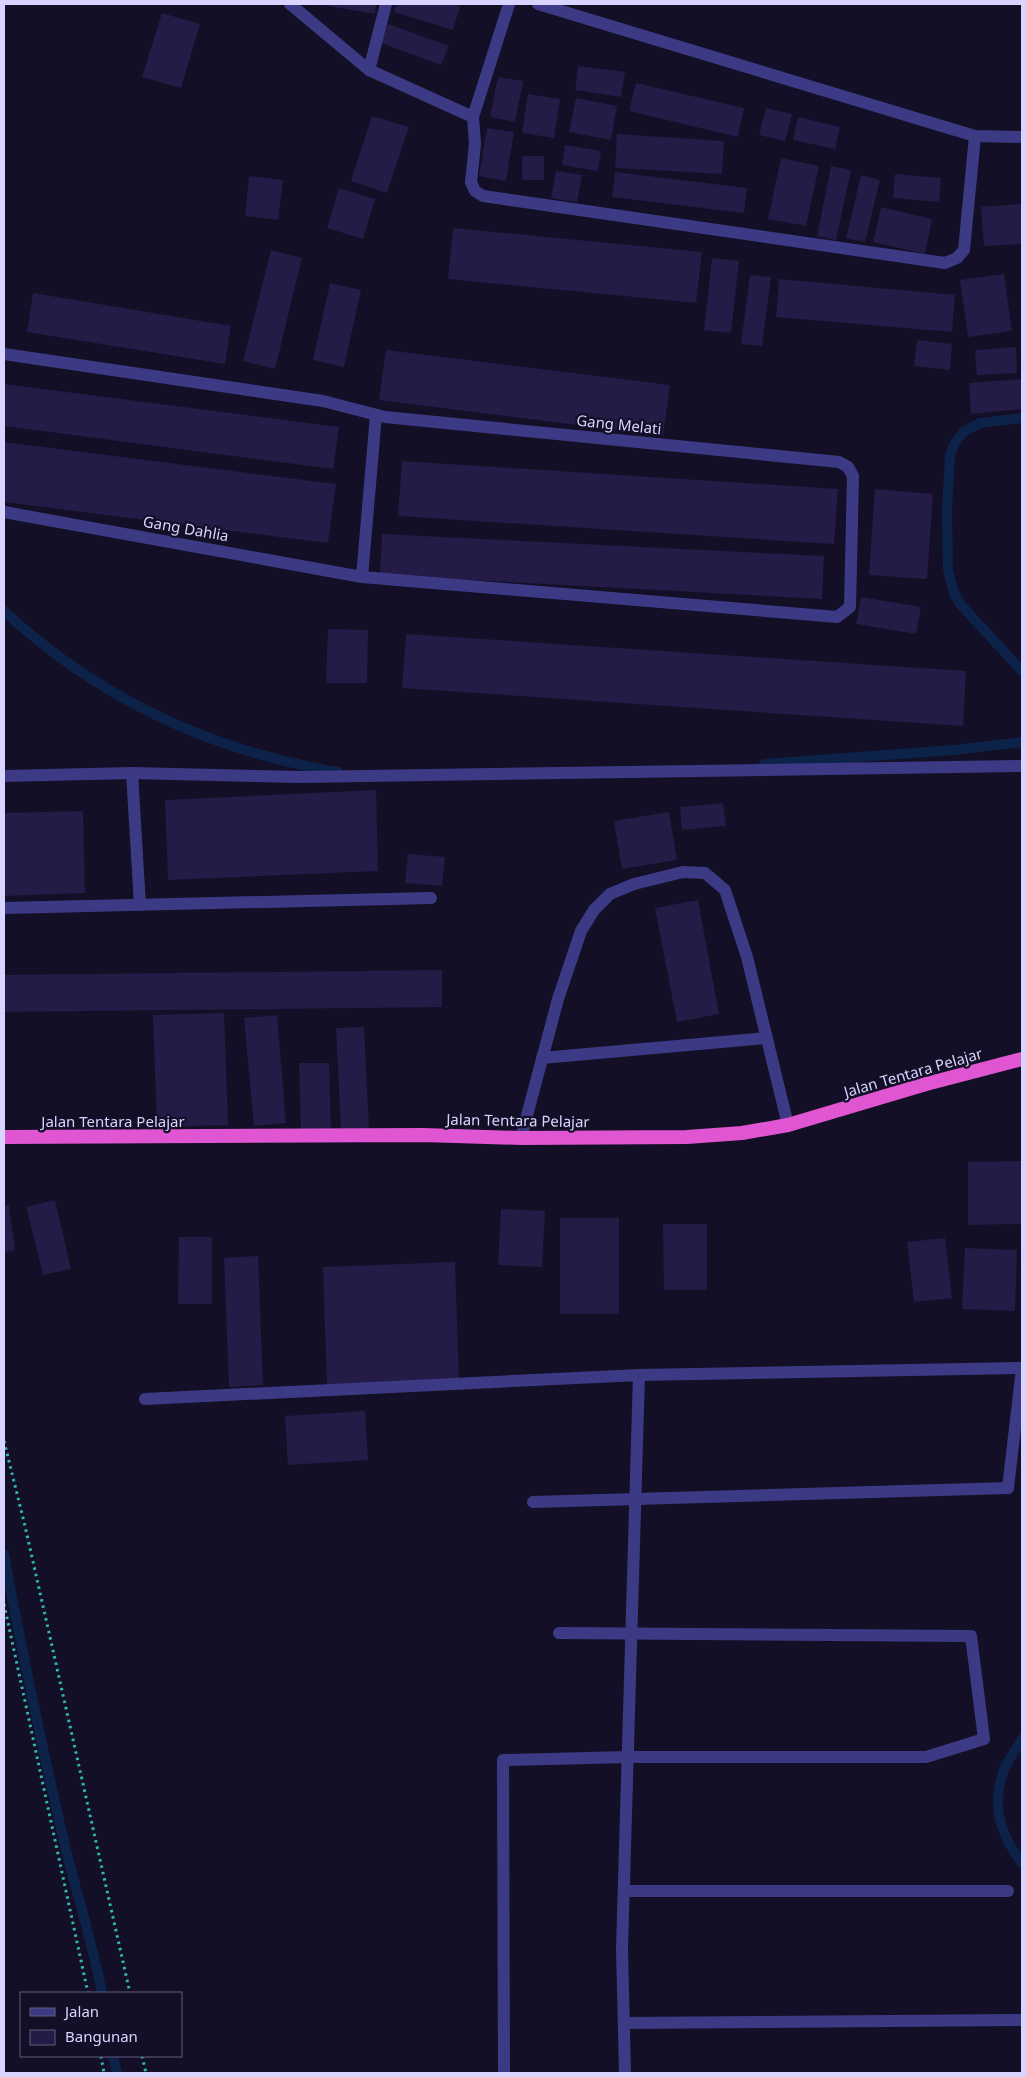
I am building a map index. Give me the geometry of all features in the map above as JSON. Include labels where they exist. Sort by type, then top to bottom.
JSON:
[{"type":"highway","name":"Jalan Tentara Pelajar","points":[[4,1137],[423,1135],[521,1138],[687,1137],[742,1133],[788,1125],[926,1084],[1022,1059]]},
{"type":"street","points":[[290,4],[369,70],[473,117]]},
{"type":"street","points":[[369,70],[386,4]]},
{"type":"street","points":[[509,4],[473,117],[475,144],[471,182],[476,191],[483,196],[945,263],[957,258],[964,250],[974,136]]},
{"type":"street","points":[[538,4],[974,136],[1022,137]]},
{"type":"street","name":"Gang Melati","points":[[4,354],[323,401],[376,415],[839,462],[848,467],[853,476]]},
{"type":"street","points":[[362,577],[376,415]]},
{"type":"street","name":"Gang Dahlia","points":[[4,512],[362,577],[837,616],[850,607],[853,476]]},
{"type":"street","points":[[4,776],[132,773],[301,777],[1022,766]]},
{"type":"street","points":[[132,773],[140,905]]},
{"type":"street","points":[[521,1138],[558,999],[581,931],[594,910],[610,894],[634,884],[683,872],[705,873],[725,890],[747,957],[788,1125]]},
{"type":"street","points":[[4,908],[431,898]]},
{"type":"street","points":[[542,1058],[766,1038]]},
{"type":"street","points":[[145,1399],[639,1376],[1022,1368],[1008,1488],[533,1502]]},
{"type":"street","points":[[625,2073],[622,1950],[639,1376]]},
{"type":"street","points":[[504,2073],[503,1760],[628,1757],[926,1757],[984,1739],[971,1636],[559,1632]]},
{"type":"street","points":[[624,1891],[1008,1891]]},
{"type":"street","points":[[624,2023],[1022,2020]]},
{"type":"path","points":[[4,1441],[25,1526],[130,1992]]},
{"type":"path","points":[[4,1604],[88,1992]]},
{"type":"path","points":[[101,2057],[104,2073]]},
{"type":"path","points":[[142,2057],[146,2073]]},
{"type":"building","points":[[317,4],[376,4],[375,14]]},
{"type":"building","points":[[396,4],[453,4],[460,6],[453,30],[394,12]]},
{"type":"building","points":[[162,13],[200,24],[181,88],[142,77]]},
{"type":"building","points":[[388,24],[449,46],[441,65],[381,43]]},
{"type":"building","points":[[578,66],[625,72],[621,97],[575,90]]},
{"type":"building","points":[[498,77],[523,81],[515,122],[490,117]]},
{"type":"building","points":[[636,83],[744,108],[738,137],[629,111]]},
{"type":"building","points":[[528,94],[560,99],[554,138],[522,133]]},
{"type":"building","points":[[576,98],[617,106],[611,140],[569,132]]},
{"type":"building","points":[[766,108],[792,114],[785,141],[759,135]]},
{"type":"building","points":[[372,116],[409,127],[387,193],[351,181]]},
{"type":"building","points":[[798,117],[840,127],[835,149],[793,140]]},
{"type":"building","points":[[487,128],[514,132],[506,181],[479,176]]},
{"type":"building","points":[[617,134],[724,141],[722,174],[615,168]]},
{"type":"building","points":[[565,145],[601,151],[598,171],[562,165]]},
{"type":"building","points":[[522,156],[544,156],[544,180],[522,180]]},
{"type":"building","points":[[781,158],[819,166],[806,226],[768,219]]},
{"type":"building","points":[[831,166],[851,170],[836,240],[817,236]]},
{"type":"building","points":[[556,171],[582,175],[577,202],[551,198]]},
{"type":"building","points":[[615,172],[747,188],[744,213],[612,197]]},
{"type":"building","points":[[895,174],[941,178],[939,202],[893,198]]},
{"type":"building","points":[[861,175],[880,180],[865,242],[846,238]]},
{"type":"building","points":[[249,176],[283,180],[278,220],[245,216]]},
{"type":"building","points":[[339,188],[375,199],[363,239],[327,228]]},
{"type":"building","points":[[1022,204],[1022,244],[984,246],[981,207]]},
{"type":"building","points":[[881,207],[932,219],[925,254],[873,242]]},
{"type":"building","points":[[453,228],[702,252],[696,303],[448,279]]},
{"type":"building","points":[[271,250],[302,258],[275,369],[243,361]]},
{"type":"building","points":[[712,258],[739,261],[731,333],[704,330]]},
{"type":"building","points":[[1004,274],[1012,331],[968,337],[960,280]]},
{"type":"building","points":[[750,275],[771,277],[762,346],[741,344]]},
{"type":"building","points":[[779,279],[955,295],[952,332],[776,317]]},
{"type":"building","points":[[330,283],[361,290],[344,367],[313,360]]},
{"type":"building","points":[[33,293],[231,326],[225,364],[27,332]]},
{"type":"building","points":[[917,340],[952,344],[950,370],[914,366]]},
{"type":"building","points":[[1016,347],[1017,373],[977,375],[975,350]]},
{"type":"building","points":[[386,350],[670,385],[663,436],[379,400]]},
{"type":"building","points":[[1022,379],[1022,409],[971,414],[969,383]]},
{"type":"building","points":[[4,384],[339,427],[333,469],[4,426]]},
{"type":"building","points":[[4,442],[336,484],[328,543],[4,502]]},
{"type":"building","points":[[402,461],[838,489],[834,544],[398,516]]},
{"type":"building","points":[[875,489],[933,494],[927,579],[869,575]]},
{"type":"building","points":[[382,534],[824,556],[822,599],[380,575]]},
{"type":"building","points":[[861,597],[921,607],[916,634],[856,624]]},
{"type":"building","points":[[328,629],[368,630],[367,683],[326,683]]},
{"type":"building","points":[[406,634],[966,671],[963,726],[402,688]]},
{"type":"building","points":[[376,790],[378,871],[168,880],[165,800]]},
{"type":"building","points":[[723,803],[726,826],[682,830],[680,807]]},
{"type":"building","points":[[83,811],[85,893],[4,896],[4,813]]},
{"type":"building","points":[[669,812],[677,860],[622,869],[614,821]]},
{"type":"building","points":[[408,854],[445,857],[442,886],[405,883]]},
{"type":"building","points":[[698,900],[719,1014],[677,1022],[655,908]]},
{"type":"building","points":[[442,970],[442,1007],[4,1012],[4,975]]},
{"type":"building","points":[[224,1013],[228,1125],[157,1127],[153,1015]]},
{"type":"building","points":[[277,1015],[286,1123],[254,1126],[244,1018]]},
{"type":"building","points":[[364,1027],[369,1130],[341,1131],[336,1028]]},
{"type":"building","points":[[299,1063],[329,1063],[331,1131],[301,1132]]},
{"type":"building","points":[[1022,1161],[1022,1224],[968,1225],[968,1162]]},
{"type":"building","points":[[55,1200],[71,1269],[43,1275],[26,1207]]},
{"type":"building","points":[[9,1205],[15,1250],[4,1252],[4,1206]]},
{"type":"building","points":[[501,1209],[545,1211],[542,1267],[498,1265]]},
{"type":"building","points":[[560,1218],[619,1218],[619,1314],[560,1314]]},
{"type":"building","points":[[663,1224],[707,1224],[707,1290],[664,1290]]},
{"type":"building","points":[[179,1237],[212,1237],[212,1304],[178,1304]]},
{"type":"building","points":[[945,1238],[952,1298],[914,1302],[907,1242]]},
{"type":"building","points":[[965,1248],[1017,1250],[1015,1311],[962,1309]]},
{"type":"building","points":[[258,1256],[263,1385],[229,1387],[224,1258]]},
{"type":"building","points":[[455,1262],[459,1382],[327,1387],[323,1267]]},
{"type":"building","points":[[365,1411],[368,1460],[288,1465],[285,1416]]},
{"type":"waterway","points":[[1022,418],[980,423],[963,432],[955,443],[950,455],[947,510],[948,570],[954,593],[960,604],[1022,671]]},
{"type":"waterway","points":[[4,611],[40,642],[78,670],[118,695],[159,716],[202,735],[246,750],[291,763],[338,772]]},
{"type":"waterway","points":[[764,764],[954,750],[1022,742]]},
{"type":"waterway","points":[[4,1554],[49,1776],[102,1992]]},
{"type":"waterway","points":[[1022,1739],[1005,1769],[998,1798],[1000,1821],[1008,1842],[1022,1863]]},
{"type":"waterway","points":[[113,2057],[117,2073]]}]
